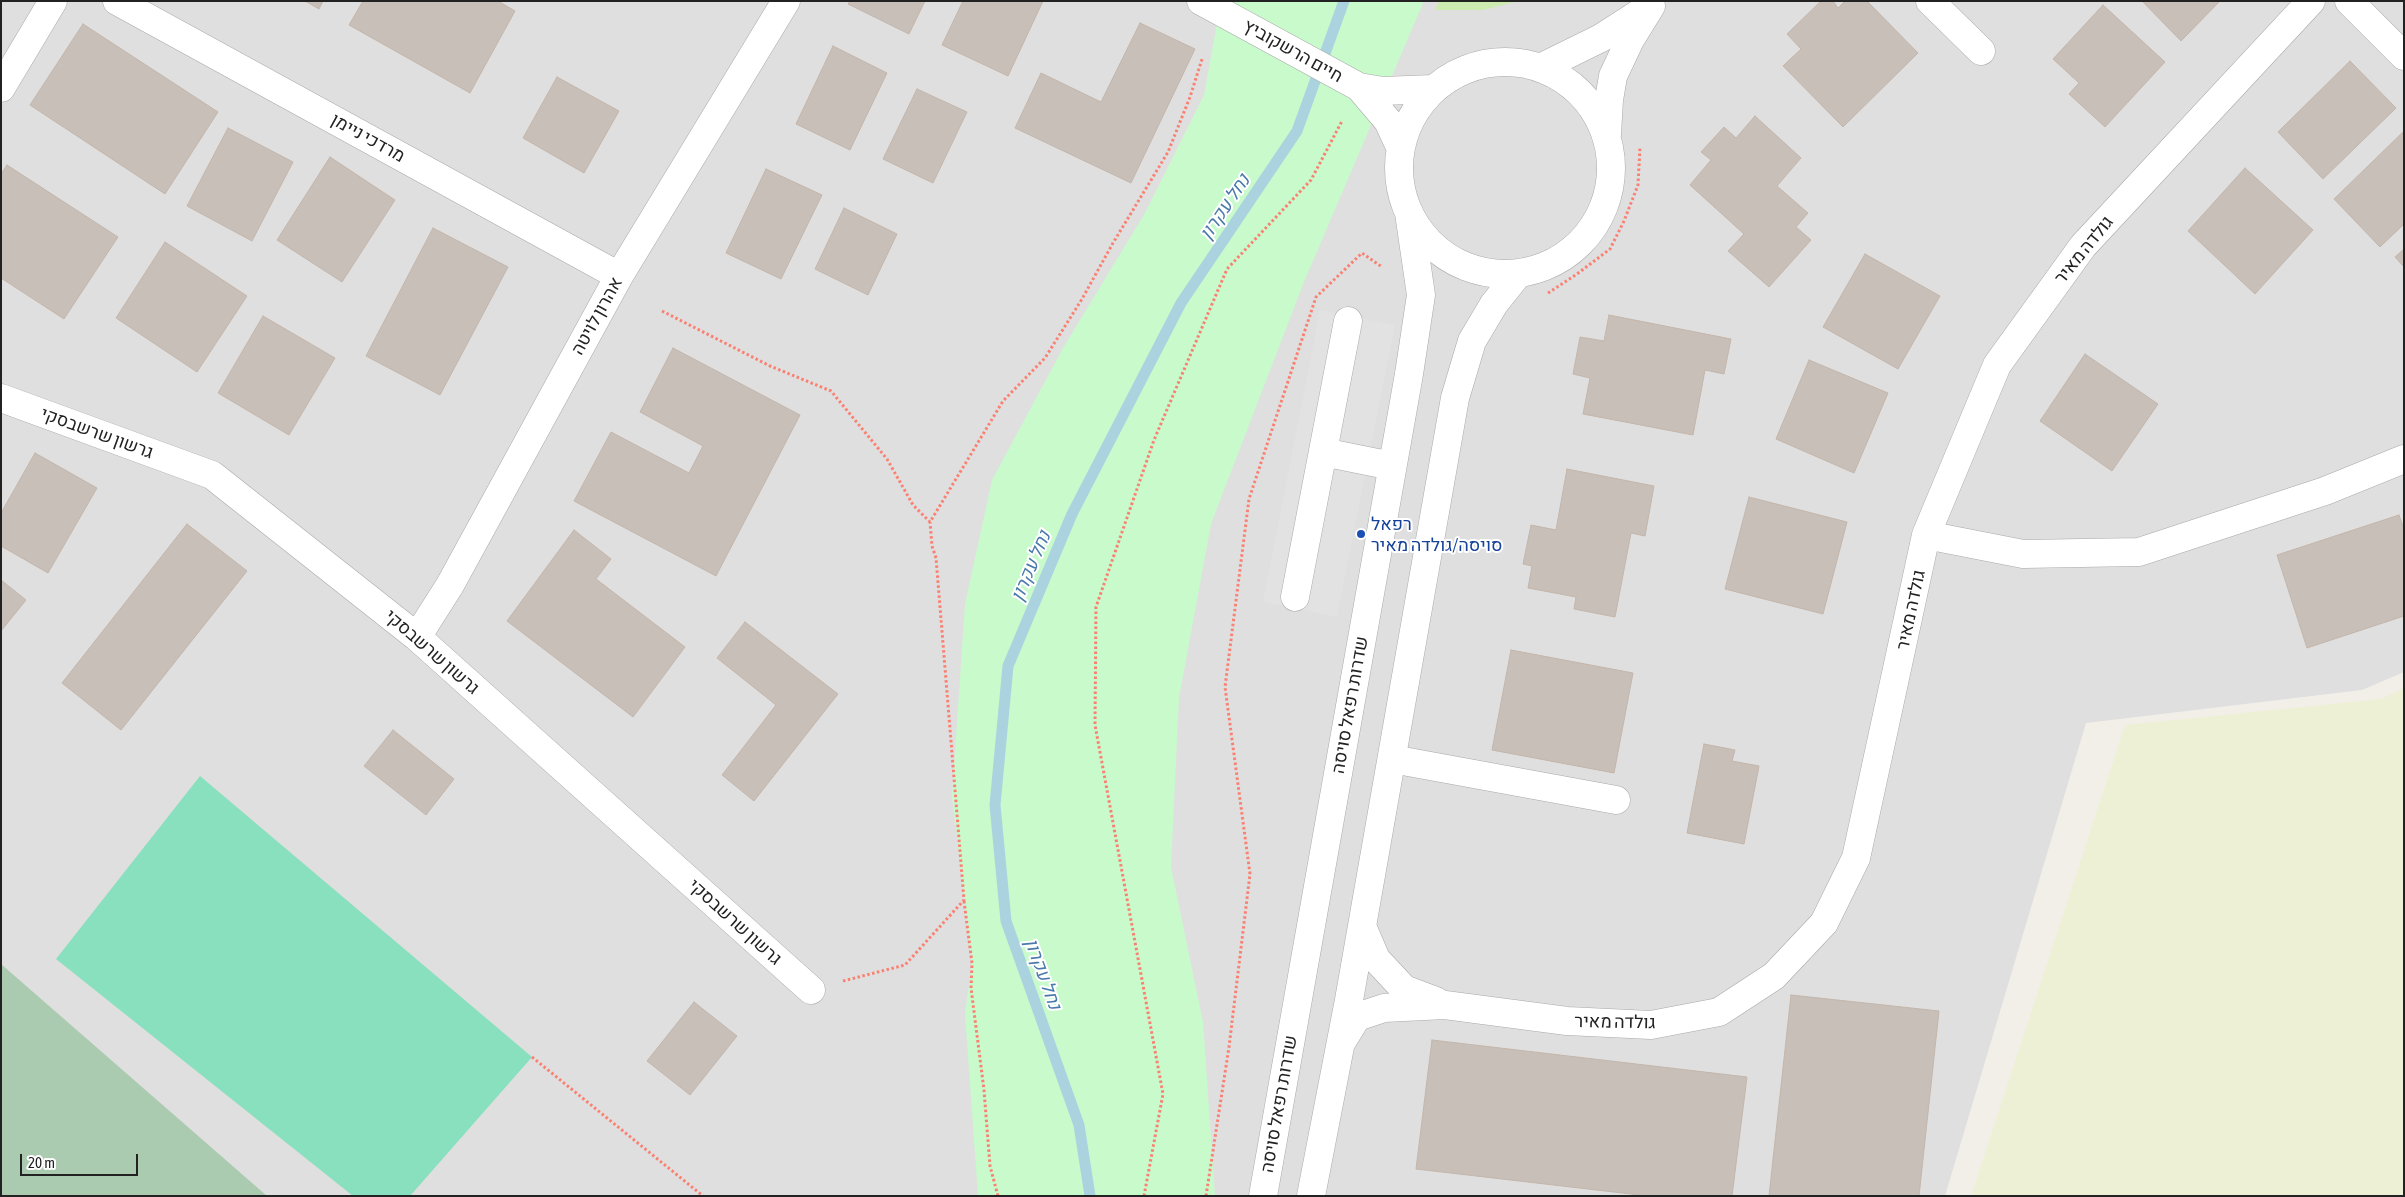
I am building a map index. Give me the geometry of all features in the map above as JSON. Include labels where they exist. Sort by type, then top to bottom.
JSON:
[{"type":"street","points":[[1,88],[53,1]]},
{"type":"street","name":"מרדכי ניימן","points":[[117,1],[619,276]]},
{"type":"street","name":"אהרון לויטה","points":[[417,636],[450,585],[619,276],[786,1]]},
{"type":"street","name":"חיים הרשקוביץ","points":[[1201,1],[1359,87],[1391,92],[1433,89]]},
{"type":"street","points":[[1930,1],[1981,50]]},
{"type":"street","name":"גולדה מאיר","points":[[1341,1043],[1357,1017],[1384,1008],[1445,1005],[1567,1021],[1651,1026],[1719,1012],[1774,976],[1824,923],[1856,858],[1926,535],[1997,365],[2083,246],[2310,1]]},
{"type":"street","points":[[2348,1],[2404,56]]},
{"type":"street","points":[[1542,67],[1601,38],[1653,3]]},
{"type":"street","points":[[1607,137],[1601,122],[1582,95],[1570,84],[1542,67],[1508,61],[1475,65],[1445,79],[1433,89],[1412,115],[1400,147],[1400,181],[1409,213],[1426,240],[1452,261],[1484,272],[1518,274],[1549,264],[1577,246],[1597,220],[1609,188],[1611,171],[1607,137],[1608,100],[1613,76],[1630,40],[1653,3]]},
{"type":"street","name":"חיים הרשקוביץ","points":[[1359,87],[1388,121],[1400,147]]},
{"type":"street","name":"שדרות רפאל סויסה","points":[[1263,1196],[1421,295],[1409,213]]},
{"type":"street","points":[[1311,1196],[1341,1043],[1455,398],[1472,341],[1494,304],[1518,274]]},
{"type":"street","points":[[1295,597],[1348,321]]},
{"type":"street","name":"גרשון שרשבסקי","points":[[1,398],[212,475],[417,636],[811,990]]},
{"type":"street","points":[[1323,452],[1392,466]]},
{"type":"street","points":[[1926,535],[2023,554],[2139,552],[2325,491],[2404,459]]},
{"type":"street","points":[[1392,758],[1616,800]]},
{"type":"street","name":"גולדה מאיר","points":[[1362,926],[1376,960],[1404,989],[1445,1005]]},
{"type":"path","points":[[998,1196],[990,1166],[984,1090],[971,988],[972,963],[964,900],[936,558],[932,546],[930,522],[1003,401],[1045,358],[1082,299],[1113,243],[1168,152],[1190,97],[1202,59]]},
{"type":"path","points":[[1144,1196],[1163,1094],[1095,725],[1096,607],[1154,440],[1227,269],[1311,180],[1359,87]]},
{"type":"path","points":[[1546,294],[1610,249],[1624,221],[1638,185],[1640,146]]},
{"type":"path","points":[[1206,1196],[1229,1046],[1250,874],[1226,687],[1249,499],[1316,297],[1362,253],[1421,295]]},
{"type":"path","points":[[662,311],[770,366],[832,391],[887,459],[913,504],[930,522]]},
{"type":"path","points":[[811,990],[905,965],[964,900]]},
{"type":"path","points":[[532,1057],[703,1196]]},
{"type":"shaded area","points":[[1,1],[2404,1],[2404,672],[2362,690],[2086,723],[1945,1196],[1,1196]]},
{"type":"shaded area","points":[[1320,310],[1395,325],[1337,617],[1263,602]]},
{"type":"green space","points":[[1221,1],[1424,1],[1304,282],[1211,524],[1179,698],[1171,867],[1203,1022],[1215,1196],[978,1196],[965,1014],[972,963],[952,796],[965,604],[992,480],[1063,348],[1145,213],[1204,95]]},
{"type":"green space","points":[[1439,1],[1519,1],[1483,10],[1435,10]]},
{"type":"green space","points":[[2404,688],[2404,1196],[1971,1196],[2125,725],[2381,699]]},
{"type":"green space","points":[[200,776],[532,1057],[410,1196],[353,1196],[56,959]]},
{"type":"green space","points":[[1,964],[267,1196],[1,1196]]},
{"type":"building","points":[[305,1],[323,1],[319,9]]},
{"type":"building","points":[[363,1],[498,1],[515,11],[470,93],[349,25]]},
{"type":"building","points":[[850,1],[925,1],[909,34],[848,4]]},
{"type":"building","points":[[963,1],[1043,1],[1008,76],[942,45]]},
{"type":"building","points":[[1821,1],[1833,1],[1838,8],[1845,1],[1867,1],[1918,53],[1843,127],[1783,66],[1801,49],[1787,34]]},
{"type":"building","points":[[2142,1],[2220,1],[2181,41]]},
{"type":"building","points":[[2103,5],[2165,62],[2105,127],[2069,94],[2079,83],[2053,59]]},
{"type":"building","points":[[1140,23],[1195,49],[1131,183],[1015,128],[1041,73],[1101,102]]},
{"type":"building","points":[[83,24],[218,112],[165,194],[30,105]]},
{"type":"building","points":[[833,46],[887,73],[850,150],[796,124]]},
{"type":"building","points":[[2350,61],[2396,108],[2323,179],[2278,132]]},
{"type":"building","points":[[557,77],[619,111],[584,173],[523,138]]},
{"type":"building","points":[[917,89],[967,112],[933,183],[883,159]]},
{"type":"building","points":[[1755,116],[1801,158],[1777,186],[1808,213],[1796,227],[1811,240],[1769,287],[1728,251],[1744,234],[1690,185],[1711,160],[1701,152],[1724,127],[1736,138]]},
{"type":"building","points":[[228,128],[293,162],[252,241],[187,206]]},
{"type":"building","points":[[2404,131],[2404,224],[2380,247],[2334,199]]},
{"type":"building","points":[[330,157],[395,200],[342,282],[277,240]]},
{"type":"building","points":[[7,165],[118,237],[64,319],[1,278],[1,174]]},
{"type":"building","points":[[2245,168],[2313,230],[2255,294],[2188,231]]},
{"type":"building","points":[[766,169],[822,195],[781,279],[726,253]]},
{"type":"building","points":[[844,208],[897,234],[868,295],[815,269]]},
{"type":"building","points":[[433,228],[508,267],[440,395],[366,356]]},
{"type":"building","points":[[165,242],[247,296],[197,372],[116,318]]},
{"type":"building","points":[[2404,249],[2404,267],[2395,257]]},
{"type":"building","points":[[1865,254],[1940,296],[1898,369],[1823,327]]},
{"type":"building","points":[[1609,315],[1731,339],[1724,374],[1705,370],[1693,435],[1583,414],[1590,378],[1573,374],[1580,337],[1604,341]]},
{"type":"building","points":[[263,316],[335,358],[289,435],[218,393]]},
{"type":"building","points":[[673,348],[800,415],[716,576],[574,501],[611,432],[689,473],[703,446],[640,412]]},
{"type":"building","points":[[2085,354],[2158,404],[2112,471],[2040,421]]},
{"type":"building","points":[[1809,360],[1888,393],[1854,473],[1776,439]]},
{"type":"building","points":[[35,453],[97,488],[48,573],[1,546],[1,513]]},
{"type":"building","points":[[1567,469],[1654,486],[1645,536],[1631,533],[1615,617],[1574,609],[1576,597],[1528,588],[1532,566],[1523,564],[1531,525],[1556,530]]},
{"type":"building","points":[[1749,497],[1847,522],[1823,614],[1725,589]]},
{"type":"building","points":[[2399,515],[2404,529],[2404,616],[2307,648],[2277,555]]},
{"type":"building","points":[[187,524],[247,571],[121,730],[62,683]]},
{"type":"building","points":[[574,530],[611,559],[596,579],[685,647],[633,717],[507,621]]},
{"type":"building","points":[[1,580],[26,600],[1,631]]},
{"type":"building","points":[[745,622],[838,694],[754,801],[722,775],[776,705],[717,658]]},
{"type":"building","points":[[1511,650],[1633,673],[1614,773],[1492,750]]},
{"type":"building","points":[[393,730],[454,779],[426,815],[364,766]]},
{"type":"building","points":[[1704,744],[1735,750],[1732,761],[1759,766],[1744,844],[1687,833]]},
{"type":"building","points":[[1791,995],[1939,1011],[1919,1196],[1769,1196]]},
{"type":"building","points":[[694,1002],[737,1036],[690,1095],[647,1061]]},
{"type":"building","points":[[1432,1040],[1747,1077],[1732,1196],[1648,1196],[1416,1169]]},
{"type":"waterway","name":"נחל עקרון","points":[[1090,1196],[1079,1125],[1006,921],[995,805],[1008,666],[1072,514],[1181,303],[1297,131],[1344,1]]},
{"type":"place","name":"רפאל סויסה/גולדה מאיר","points":[[1361,534]]}]
